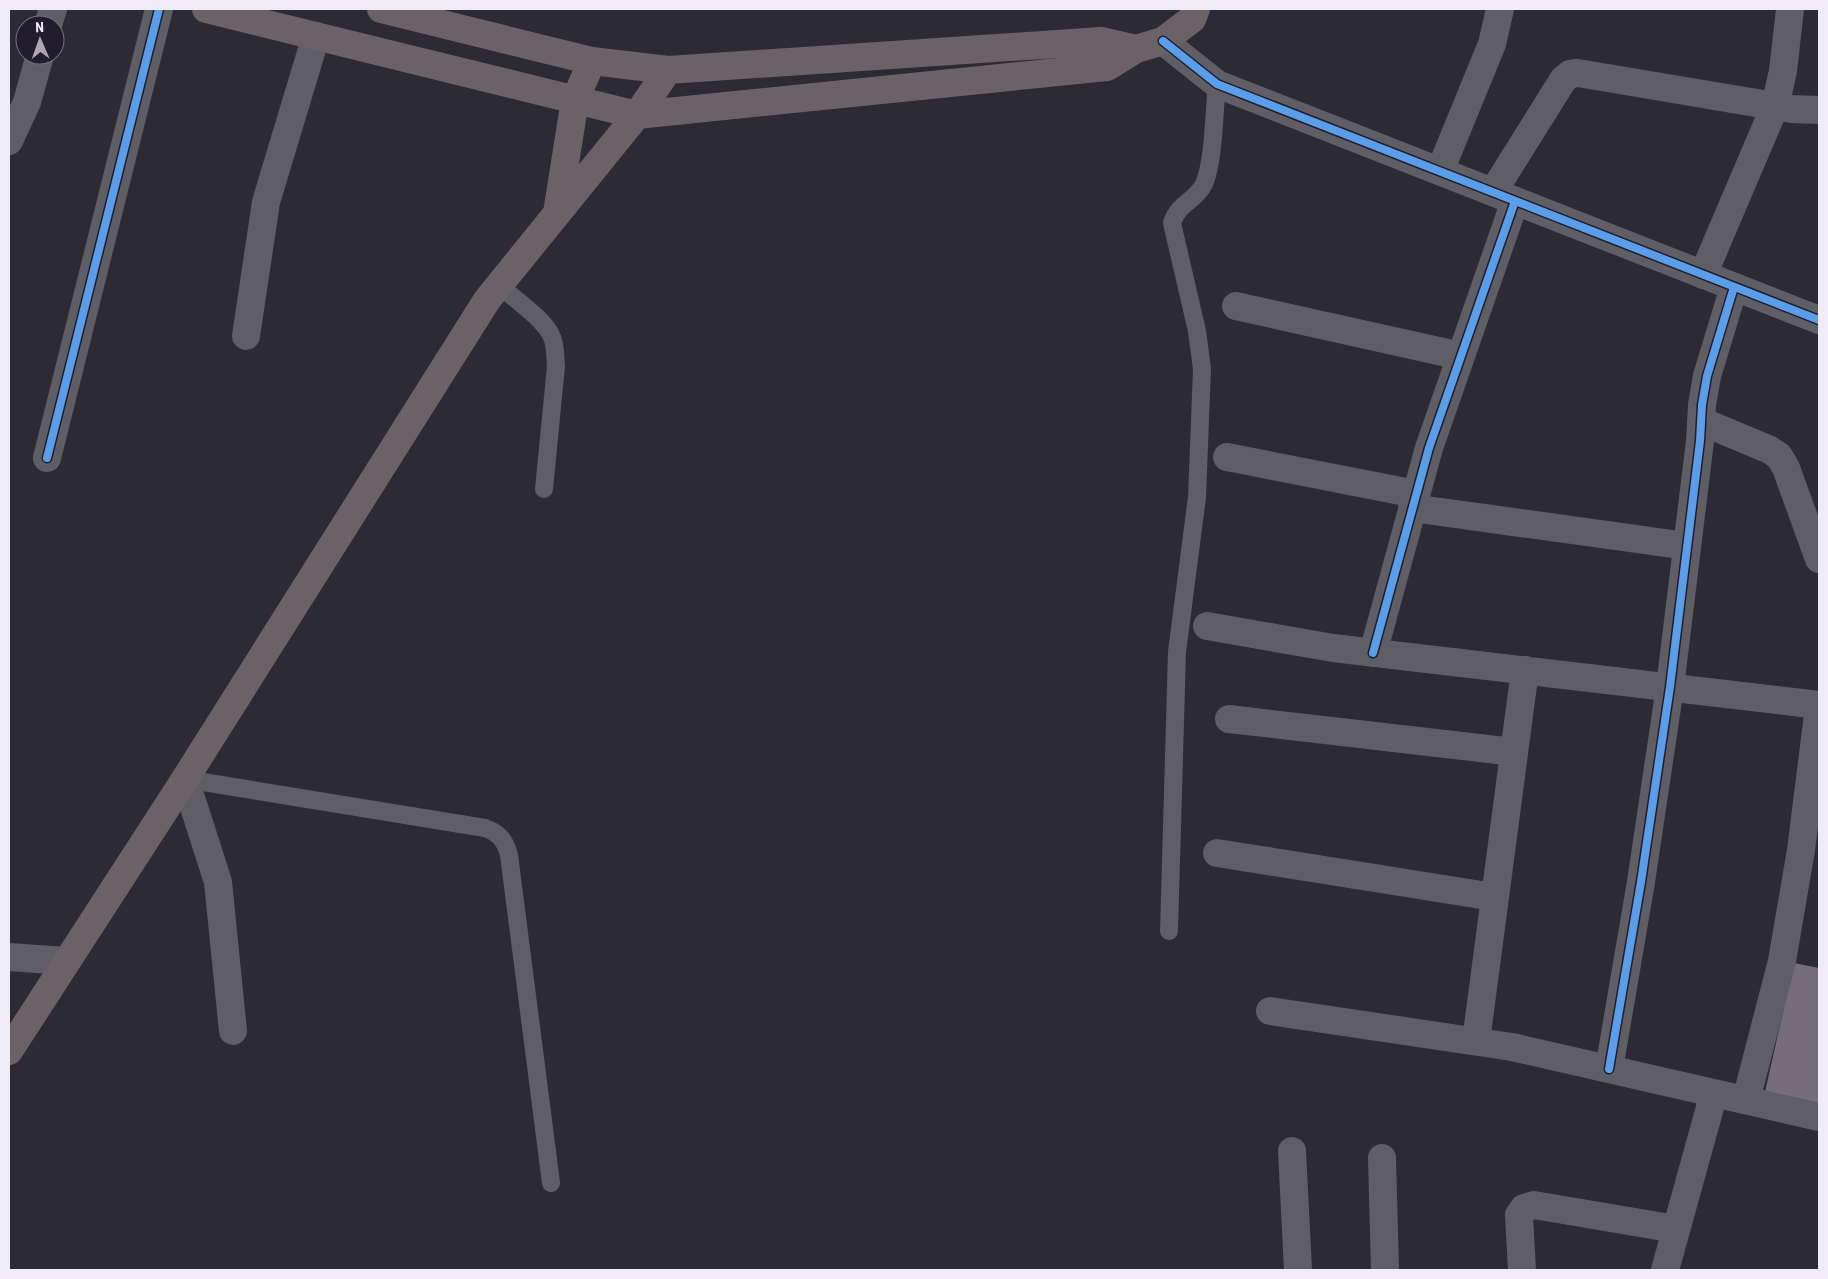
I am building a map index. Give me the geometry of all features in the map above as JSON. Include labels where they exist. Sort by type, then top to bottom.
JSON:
[{"type":"main road","points":[[206,9],[637,115],[1106,67],[1136,49],[1163,41],[1192,19],[1196,9]]},
{"type":"main road","points":[[381,9],[592,61],[668,70],[1101,42],[1136,49]]},
{"type":"main road","points":[[556,214],[575,100],[592,61]]},
{"type":"main road","points":[[9,1051],[185,779],[486,300],[637,115],[668,70]]},
{"type":"street","points":[[48,458],[159,9]]},
{"type":"street","points":[[1440,172],[1492,44],[1500,9]]},
{"type":"street","points":[[1703,275],[1776,106],[1783,71],[1790,9]]},
{"type":"street","points":[[246,336],[266,202],[316,36]]},
{"type":"street","points":[[1163,41],[1217,84],[1819,320]]},
{"type":"street","points":[[9,141],[27,102],[37,65]]},
{"type":"street","points":[[1373,653],[1429,448],[1461,356],[1504,197],[1563,80],[1570,74],[1578,73],[1776,106],[1819,110]]},
{"type":"street","points":[[1609,1069],[1641,882],[1670,687],[1707,376],[1734,287]]},
{"type":"street","points":[[1236,306],[1461,356]]},
{"type":"street","points":[[1701,421],[1770,450],[1779,456],[1786,468],[1819,559]]},
{"type":"street","points":[[1227,457],[1414,501],[1687,546]]},
{"type":"street","points":[[1207,626],[1373,653],[1819,706],[1800,850],[1782,961],[1746,1100]]},
{"type":"street","points":[[1476,1041],[1526,670]]},
{"type":"street","points":[[1229,719],[1514,752]]},
{"type":"street","points":[[185,779],[218,882],[233,1031]]},
{"type":"street","points":[[1217,854],[1494,897]]},
{"type":"street","points":[[9,957],[66,961]]},
{"type":"street","points":[[1270,1011],[1512,1047],[1819,1117]]},
{"type":"street","points":[[1665,1270],[1714,1093]]},
{"type":"street","points":[[1292,1151],[1298,1270]]},
{"type":"street","points":[[1382,1158],[1385,1270]]},
{"type":"street","points":[[1522,1270],[1519,1215],[1524,1208],[1534,1205],[1676,1229]]},
{"type":"lane","points":[[1170,932],[1177,652],[1197,497],[1202,369],[1197,331],[1172,223],[1176,211],[1196,195],[1204,184],[1217,84]]},
{"type":"lane","points":[[498,285],[543,324],[551,334],[555,348],[556,366],[544,489]]},
{"type":"lane","points":[[185,779],[485,828],[496,832],[505,842],[509,855],[551,1183]]},
{"type":"building","points":[[1794,963],[1819,968],[1819,1104],[1765,1092]]},
{"type":"cycle path","points":[[47,458],[159,9]]},
{"type":"cycle path","points":[[1163,41],[1217,84],[1819,320]]},
{"type":"cycle path","points":[[1373,653],[1429,448],[1515,201]]},
{"type":"cycle path","points":[[1609,1069],[1641,882],[1670,687],[1700,441],[1702,405],[1707,376],[1734,287]]}]
